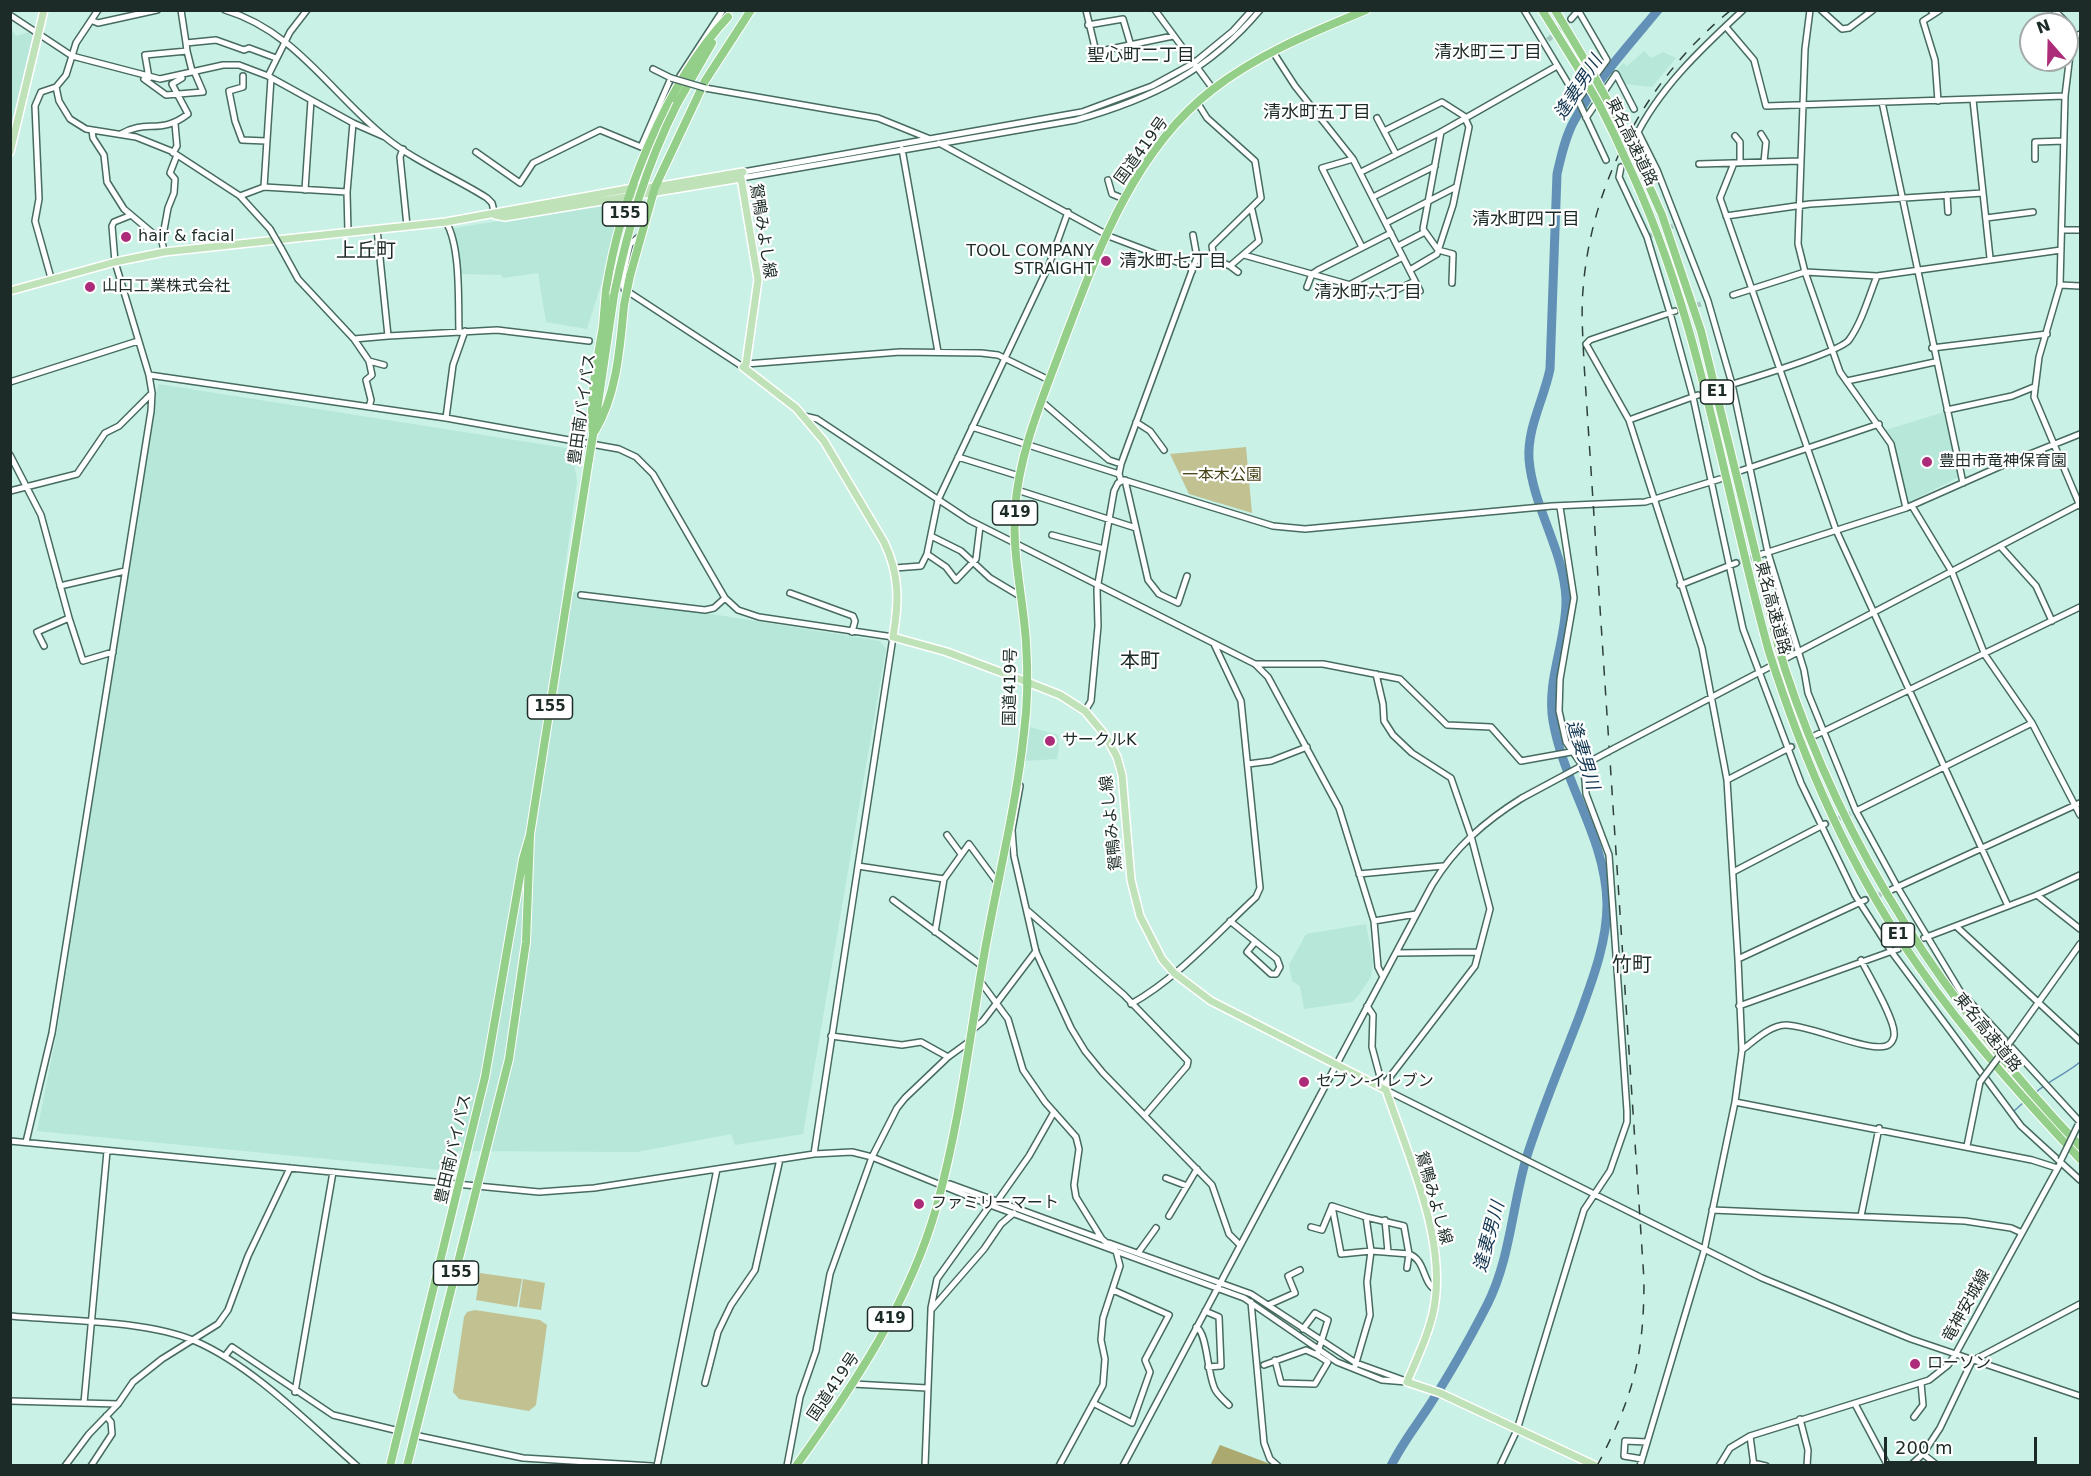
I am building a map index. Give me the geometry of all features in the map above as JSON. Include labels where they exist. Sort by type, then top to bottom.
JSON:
[{"type":"highway","name":"155","points":[[593,435],[604,415],[614,379],[630,276],[654,190],[701,89],[751,10]]},
{"type":"highway","name":"国道419号","points":[[796,1466],[853,1384],[883,1335],[919,1256],[941,1184],[971,1040],[982,966],[1020,760],[1027,682],[1014,543],[1017,490],[1026,445],[1041,400],[1124,199],[1140,172],[1197,102],[1213,89],[1273,52],[1366,10]]},
{"type":"highway","name":"東名高速道路","points":[[1542,10],[1599,104],[1653,219],[1691,334],[1769,652],[1811,767],[1836,823],[1897,933],[1964,1028],[2080,1159]]},
{"type":"highway","name":"東名高速道路","points":[[1554,10],[1632,141],[1666,225],[1701,331],[1785,669],[1808,733],[1846,818],[1906,929],[1972,1022],[2080,1146]]},
{"type":"highway","name":"155","points":[[593,435],[590,412],[607,289],[630,197],[662,117],[689,68],[728,13]]},
{"type":"highway","name":"豊田南バイパス","points":[[407,1466],[505,1079],[526,942],[530,835],[614,295],[627,230],[643,178],[677,104],[728,13]]},
{"type":"highway","name":"豊田南バイパス","points":[[390,1466],[485,1077],[523,859],[530,835]]},
{"type":"main road","points":[[10,152],[44,10]]},
{"type":"main road","name":"鴛鴨みよし線","points":[[495,215],[505,217],[630,197],[654,190],[742,175],[758,280],[744,365]]},
{"type":"main road","name":"鴛鴨みよし線","points":[[10,291],[51,278],[164,252],[446,222],[495,215],[633,188],[654,190]]},
{"type":"main road","points":[[744,365],[803,416],[824,441],[884,542],[895,568],[899,596],[893,637]]},
{"type":"main road","name":"鴛鴨みよし線","points":[[893,637],[947,652],[1027,682],[1060,695],[1084,711],[1105,735],[1117,757],[1122,776],[1135,896],[1140,916],[1155,949],[1174,973],[1211,1001],[1384,1088],[1434,1239],[1436,1290],[1428,1328],[1407,1382]]},
{"type":"main road","points":[[1407,1382],[1440,1393],[1596,1466]]},
{"type":"street","points":[[51,278],[35,222],[39,199],[35,106],[41,92],[56,87],[66,75],[76,44],[98,10]]},
{"type":"street","points":[[93,21],[98,23],[157,10]]},
{"type":"street","points":[[138,75],[164,94],[177,95],[204,91],[191,72],[181,10]]},
{"type":"street","points":[[225,10],[262,24],[285,41],[385,137],[487,198],[492,203],[495,215]]},
{"type":"street","points":[[264,187],[269,77],[285,41],[307,10]]},
{"type":"street","points":[[1086,10],[1096,52],[1173,36]]},
{"type":"street","points":[[1155,10],[1213,89]]},
{"type":"street","points":[[742,175],[1082,112],[1152,86],[1194,63],[1233,31],[1252,10]]},
{"type":"street","points":[[742,175],[1076,120],[1110,110],[1164,88],[1199,68],[1234,39],[1260,10]]},
{"type":"street","points":[[1524,10],[1546,42],[1606,160]]},
{"type":"street","points":[[1632,141],[1670,84],[1743,10]]},
{"type":"street","points":[[1810,10],[1800,161],[1798,244],[1805,272],[1831,349],[1847,381],[1891,444],[1909,507],[1952,572],[1985,655],[2032,723],[2078,804],[2080,814]]},
{"type":"street","points":[[1821,10],[1838,28],[1845,29],[1853,26],[1873,10]]},
{"type":"street","points":[[1861,10],[1866,16]]},
{"type":"street","points":[[1938,101],[1935,60],[1923,21],[1933,12],[1940,10]]},
{"type":"street","points":[[1571,19],[1578,11],[1607,60],[1578,101]]},
{"type":"street","points":[[10,15],[72,56],[149,78],[166,79],[234,64],[269,77],[352,123],[385,137]]},
{"type":"street","points":[[1088,25],[1123,19],[1131,46]]},
{"type":"street","points":[[1726,27],[1754,60],[1766,106],[2066,96]]},
{"type":"street","points":[[186,43],[216,40],[244,50],[249,48],[276,58]]},
{"type":"street","points":[[149,78],[145,55],[187,51]]},
{"type":"street","points":[[1273,52],[1295,86],[1361,172],[1420,291]]},
{"type":"street","points":[[1361,172],[1466,119],[1557,66]]},
{"type":"street","points":[[653,69],[671,78],[705,88],[878,118],[939,143],[1108,234],[1190,267],[1192,271]]},
{"type":"street","points":[[120,134],[139,126],[175,124],[188,114],[172,84],[191,72]]},
{"type":"street","points":[[1123,1466],[1416,914],[1443,866],[1471,836],[1494,815],[1522,798],[2080,506],[2038,407],[2034,387],[2060,285],[2069,72]]},
{"type":"street","points":[[1586,117],[1616,74],[1634,109]]},
{"type":"street","points":[[243,76],[243,87],[229,91],[235,121],[242,140],[267,141]]},
{"type":"street","points":[[476,152],[520,183],[533,163],[600,130],[641,147],[671,78]]},
{"type":"street","points":[[56,87],[59,101],[70,119],[86,129],[136,137],[175,154],[240,196],[270,230],[298,279],[354,339],[369,361],[372,375],[366,380],[371,400],[369,407]]},
{"type":"street","points":[[305,189],[311,100]]},
{"type":"street","points":[[1973,100],[1990,258]]},
{"type":"street","points":[[1197,102],[1207,118],[1255,161],[1261,200],[1212,246],[1214,259],[1238,272]]},
{"type":"street","points":[[1384,131],[1442,102],[1466,119],[1469,127],[1464,158],[1438,250],[1434,256],[1410,270]]},
{"type":"street","points":[[1882,102],[1932,348],[1963,483]]},
{"type":"street","points":[[1377,118],[1396,154]]},
{"type":"street","points":[[348,232],[347,192],[352,123]]},
{"type":"street","points":[[164,252],[162,241],[168,207],[174,193],[175,179],[170,173],[177,147],[175,124]]},
{"type":"street","points":[[92,130],[93,138],[104,155],[107,183],[129,216],[162,241]]},
{"type":"street","points":[[1423,233],[1441,132]]},
{"type":"street","points":[[1638,132],[1657,170],[1676,226],[1708,301],[1732,384],[1767,553],[1808,693],[1856,811],[1927,938],[1960,990],[2080,1122]]},
{"type":"street","points":[[1761,134],[1766,142],[1764,162]]},
{"type":"street","points":[[1735,136],[1740,142],[1737,163],[1720,198],[1806,450],[1836,530],[2008,906]]},
{"type":"street","points":[[2036,159],[2035,142],[2064,141]]},
{"type":"street","points":[[403,149],[399,157],[407,226]]},
{"type":"street","points":[[903,149],[938,352]]},
{"type":"street","points":[[1353,159],[1322,168],[1362,247]]},
{"type":"street","points":[[1699,165],[1800,161]]},
{"type":"street","points":[[1373,197],[1435,166]]},
{"type":"street","points":[[1621,167],[1619,177],[1648,236],[1695,396],[1712,481],[1733,564],[1743,629],[1789,748],[1823,825],[1862,901],[1892,951],[2021,1126],[2059,1164],[2080,1180]]},
{"type":"street","points":[[1108,180],[1112,194],[1124,199]]},
{"type":"street","points":[[240,196],[264,187],[347,192]]},
{"type":"street","points":[[1386,223],[1456,187]]},
{"type":"street","points":[[1726,216],[1800,205],[1983,193]]},
{"type":"street","points":[[1947,195],[1948,212]]},
{"type":"street","points":[[1230,266],[1258,241],[1252,210]]},
{"type":"street","points":[[895,568],[921,566],[927,554],[938,500],[1049,265],[1068,212]]},
{"type":"street","points":[[1986,218],[2033,212]]},
{"type":"street","points":[[26,1142],[52,1033],[152,393],[149,375],[115,262],[112,226],[114,222],[129,216]]},
{"type":"street","points":[[446,222],[450,229],[457,274],[462,331],[453,365],[446,418]]},
{"type":"street","points":[[376,229],[388,336]]},
{"type":"street","points":[[621,230],[628,252]]},
{"type":"street","points":[[2062,230],[2080,230]]},
{"type":"street","points":[[1307,287],[1312,274],[1391,233]]},
{"type":"street","points":[[1423,233],[1438,250],[1453,254],[1452,283]]},
{"type":"street","points":[[1398,246],[1423,233]]},
{"type":"street","points":[[642,234],[630,244],[621,280],[624,289],[744,365],[855,355],[938,352],[991,354],[1049,380]]},
{"type":"street","points":[[1187,576],[1178,603],[1159,594],[1148,580],[1136,528],[1119,474],[1197,257],[1193,235]]},
{"type":"street","points":[[1733,295],[1805,272],[1877,276],[1990,258],[2061,250]]},
{"type":"street","points":[[1244,255],[1386,296],[1415,281]]},
{"type":"street","points":[[1349,285],[1403,257]]},
{"type":"street","points":[[1723,387],[1779,370],[1849,341],[1877,276]]},
{"type":"street","points":[[2060,285],[2080,286]]},
{"type":"street","points":[[1701,304],[1708,301]]},
{"type":"street","points":[[1647,1442],[1625,1441],[1624,1456],[1641,1462],[1668,1377],[1704,1251],[1735,1102],[1742,1050],[1738,1013],[1738,959],[1727,780],[1702,648],[1629,420],[1586,344],[1590,340],[1672,312]]},
{"type":"street","points":[[354,339],[462,331],[532,333],[589,341]]},
{"type":"street","points":[[1932,348],[2047,334]]},
{"type":"street","points":[[10,382],[138,341]]},
{"type":"street","points":[[369,361],[384,365]]},
{"type":"street","points":[[1847,381],[1935,362]]},
{"type":"street","points":[[149,375],[446,418],[619,449],[636,457],[653,474],[725,598],[738,610],[759,617],[893,637],[814,1154]]},
{"type":"street","points":[[1947,410],[2012,396],[2034,387]]},
{"type":"street","points":[[10,491],[76,474],[105,433],[119,426],[152,393]]},
{"type":"street","points":[[1629,420],[1695,396]]},
{"type":"street","points":[[1041,400],[1109,460],[1121,464]]},
{"type":"street","points":[[803,416],[817,419],[980,526],[1255,664],[1268,677],[1339,808],[1374,921],[1378,967],[1383,977]]},
{"type":"street","points":[[1136,422],[1150,431],[1164,450]]},
{"type":"street","points":[[1740,471],[1879,424]]},
{"type":"street","points":[[972,427],[1119,474]]},
{"type":"street","points":[[1759,555],[1909,507],[2080,434]]},
{"type":"street","points":[[10,455],[41,515],[83,661],[113,652]]},
{"type":"street","points":[[958,457],[1019,476]]},
{"type":"street","points":[[1123,481],[1286,528],[1305,529],[1533,508],[1645,502],[1720,478]]},
{"type":"street","points":[[1084,711],[1091,701],[1098,626],[1097,586],[1114,491],[1123,481]]},
{"type":"street","points":[[1017,490],[1136,528]]},
{"type":"street","points":[[1560,507],[1574,598],[1560,680],[1559,711],[1569,753]]},
{"type":"street","points":[[927,554],[946,567],[956,580],[976,559],[980,526]]},
{"type":"street","points":[[1052,535],[1104,549]]},
{"type":"street","points":[[931,536],[961,551],[990,578],[1020,596]]},
{"type":"street","points":[[2000,546],[2036,586],[2052,621]]},
{"type":"street","points":[[1680,585],[1733,564]]},
{"type":"street","points":[[60,586],[125,571]]},
{"type":"street","points":[[790,593],[853,616],[855,621],[852,632]]},
{"type":"street","points":[[581,595],[705,610],[714,608],[725,598]]},
{"type":"street","points":[[1816,735],[2080,607]]},
{"type":"street","points":[[44,646],[37,632],[69,618]]},
{"type":"street","points":[[1131,1004],[1174,973],[1256,897],[1260,888],[1240,696],[1214,644]]},
{"type":"street","points":[[1255,664],[1323,664],[1400,679],[1447,725],[1491,727],[1521,761],[1569,753],[1578,757],[1585,771],[1586,794],[1609,855],[1627,1122],[1613,1162],[1584,1210],[1517,1430],[1500,1466]]},
{"type":"street","points":[[1376,674],[1383,704],[1384,721],[1393,735],[1412,753],[1451,778],[1490,901],[1475,966],[1384,1088]]},
{"type":"street","points":[[1856,811],[2032,723]]},
{"type":"street","points":[[1248,764],[1271,761],[1307,747]]},
{"type":"street","points":[[1727,780],[1789,748]]},
{"type":"street","points":[[1020,760],[1020,788],[1012,836],[1014,856],[1036,951],[1077,1040],[1103,1072],[1212,1185],[1229,1234],[1239,1244]]},
{"type":"street","points":[[1891,890],[2078,804]]},
{"type":"street","points":[[1733,872],[1777,852],[1823,825]]},
{"type":"street","points":[[947,835],[961,854]]},
{"type":"street","points":[[935,932],[944,879],[969,844],[997,882]]},
{"type":"street","points":[[858,866],[944,879]]},
{"type":"street","points":[[1359,874],[1443,866]]},
{"type":"street","points":[[1927,938],[2037,895],[2080,875]]},
{"type":"street","points":[[2037,895],[2080,928]]},
{"type":"street","points":[[893,900],[982,966]]},
{"type":"street","points":[[1738,959],[1862,901]]},
{"type":"street","points":[[1028,911],[1131,1004],[1189,1063],[1145,1115]]},
{"type":"street","points":[[1374,921],[1416,914]]},
{"type":"street","points":[[1230,921],[1277,959],[1280,967],[1276,974],[1271,974],[1247,952],[1255,942]]},
{"type":"street","points":[[1957,927],[2080,1041]]},
{"type":"street","points":[[1967,1146],[1980,1082],[2080,944]]},
{"type":"street","points":[[1738,1006],[1861,960],[1898,949]]},
{"type":"street","points":[[972,1030],[983,1021],[1036,951]]},
{"type":"street","points":[[1396,953],[1478,952]]},
{"type":"street","points":[[1378,956],[1388,965]]},
{"type":"street","points":[[1742,1050],[1766,1033],[1785,1025],[1871,1045],[1886,1046],[1892,1042],[1895,1033],[1891,1021],[1861,960]]},
{"type":"street","points":[[980,981],[1008,1019],[1023,1070],[1076,1137],[1078,1149],[1074,1185],[1076,1197],[1102,1239],[1116,1251],[1120,1271],[1101,1329],[1105,1359],[1102,1385],[1059,1466]]},
{"type":"street","points":[[1367,1006],[1373,1015],[1372,1047],[1384,1088],[1704,1251],[1911,1339],[1956,1354],[1972,1362],[2080,1396]]},
{"type":"street","points":[[831,1036],[902,1046],[921,1042],[948,1057]]},
{"type":"street","points":[[787,1466],[800,1397],[816,1351],[830,1274],[872,1157],[897,1108],[948,1057],[971,1040]]},
{"type":"street","points":[[1735,1102],[2059,1164]]},
{"type":"street","points":[[925,1466],[931,1310],[937,1279],[990,1204],[998,1200],[1029,1156],[1054,1112]]},
{"type":"street","name":"竜神安城線","points":[[1719,1466],[1730,1448],[1750,1436],[1920,1383],[1941,1372],[1956,1354],[2080,1122]]},
{"type":"street","points":[[1861,1216],[1879,1128]]},
{"type":"street","points":[[10,1141],[523,1192],[555,1191],[842,1151],[872,1157],[990,1204],[1218,1287],[1251,1294],[1356,1363],[1407,1382]]},
{"type":"street","points":[[84,1402],[107,1150]]},
{"type":"street","points":[[705,1383],[718,1332],[731,1305],[755,1270],[780,1159]]},
{"type":"street","points":[[65,1466],[118,1404],[133,1382],[148,1369],[218,1324],[228,1310],[248,1256],[290,1168]]},
{"type":"street","points":[[657,1466],[717,1169]]},
{"type":"street","points":[[1169,1216],[1197,1169]]},
{"type":"street","points":[[295,1392],[333,1172]]},
{"type":"street","points":[[1166,1178],[1187,1186]]},
{"type":"street","points":[[941,1184],[950,1184],[998,1200],[1102,1239],[1251,1302],[1328,1362],[1315,1384],[1281,1383],[1275,1360]]},
{"type":"street","points":[[1332,1206],[1341,1254],[1371,1251],[1409,1254],[1419,1261],[1429,1285],[1436,1290]]},
{"type":"street","points":[[1332,1206],[1404,1226],[1409,1254],[1407,1268]]},
{"type":"street","points":[[1311,1227],[1322,1230],[1332,1206]]},
{"type":"street","points":[[1713,1210],[1978,1222],[2011,1228],[2022,1233]]},
{"type":"street","points":[[931,1310],[984,1249],[1001,1224],[1014,1213]]},
{"type":"street","points":[[1353,1370],[1370,1322],[1366,1282],[1371,1251],[1366,1216]]},
{"type":"street","points":[[1385,1220],[1388,1252]]},
{"type":"street","points":[[1138,1253],[1156,1228]]},
{"type":"street","points":[[1268,1305],[1295,1293],[1288,1276],[1300,1270]]},
{"type":"street","points":[[1093,1403],[1132,1423],[1150,1372],[1145,1360],[1170,1315],[1113,1290]]},
{"type":"street","points":[[1251,1302],[1264,1443],[1270,1459],[1278,1466]]},
{"type":"street","points":[[1910,1466],[1923,1454],[1940,1428],[1972,1362],[2080,1304]]},
{"type":"street","points":[[1205,1311],[1220,1317],[1221,1366],[1208,1367]]},
{"type":"street","points":[[1304,1329],[1315,1313],[1328,1323],[1320,1340],[1318,1352]]},
{"type":"street","points":[[10,1316],[147,1329],[194,1340],[242,1367],[357,1466]]},
{"type":"street","points":[[1196,1327],[1201,1329],[1203,1334],[1208,1367],[1215,1390],[1229,1405]]},
{"type":"street","points":[[225,1356],[232,1347],[295,1392],[333,1415],[399,1431]]},
{"type":"street","points":[[1264,1365],[1306,1350],[1318,1352],[1353,1370],[1389,1382],[1407,1382]]},
{"type":"street","points":[[1914,1418],[1923,1406],[1920,1383]]},
{"type":"street","points":[[853,1384],[927,1389]]},
{"type":"street","points":[[10,1401],[118,1404]]},
{"type":"street","points":[[1855,1404],[1888,1466]]},
{"type":"street","points":[[91,1466],[112,1434],[112,1428],[106,1416]]},
{"type":"street","points":[[1800,1419],[1808,1450],[1807,1466]]},
{"type":"street","points":[[414,1435],[534,1458],[652,1466]]},
{"type":"street","points":[[1750,1436],[1753,1464],[1766,1466]]},
{"type":"street","points":[[1923,1454],[1938,1466]]},
{"type":"street","points":[[534,1458],[538,1466]]},
{"type":"shaded area","points":[[11,28],[16,36],[29,32],[35,35],[11,139]]},
{"type":"shaded area","points":[[1644,51],[1651,58],[1663,52],[1676,58],[1652,87],[1625,84],[1618,69],[1623,63],[1627,66]]},
{"type":"shaded area","points":[[617,203],[624,211],[587,329],[546,322],[538,273],[503,278],[501,275],[461,274],[454,228]]},
{"type":"shaded area","points":[[158,384],[572,449],[577,481],[562,590],[880,641],[886,649],[803,1134],[735,1145],[731,1134],[637,1152],[458,1151],[451,1171],[37,1131],[56,1037]]},
{"type":"shaded area","name":"豊田市竜神保育園","points":[[1944,412],[1959,477],[1907,503],[1895,446],[1886,430]]},
{"type":"shaded area","points":[[1030,727],[1058,735],[1057,759],[1024,761]]},
{"type":"shaded area","points":[[1366,924],[1373,961],[1371,977],[1358,996],[1352,1002],[1304,1009],[1300,986],[1292,981],[1289,965],[1306,934]]},
{"type":"shaded area","points":[[1220,1445],[1273,1465],[1274,1466],[1210,1466]]},
{"type":"green space","name":"一本木公園","points":[[1246,447],[1252,513],[1189,494],[1170,454]]},
{"type":"green space","points":[[480,1273],[522,1279],[517,1307],[476,1300]]},
{"type":"green space","points":[[523,1279],[545,1283],[541,1310],[519,1307]]},
{"type":"green space","points":[[475,1310],[540,1320],[547,1325],[536,1405],[529,1411],[459,1399],[453,1392],[464,1317],[467,1312]]},
{"type":"waterway","name":"逢妻男川","points":[[1391,1466],[1452,1369],[1495,1288],[1506,1252],[1526,1159],[1589,990],[1604,933],[1607,904],[1600,857],[1558,745],[1553,721],[1552,690],[1566,599],[1560,563],[1536,495],[1529,447],[1533,425],[1550,369],[1557,174],[1564,147],[1574,121],[1592,92],[1658,10]]},
{"type":"waterway","points":[[2035,1093],[2080,1062]]},
{"type":"waterway","points":[[2014,1111],[2024,1102]]},
{"type":"tunnel","points":[[1548,40],[1571,19]]},
{"type":"tunnel","points":[[1621,167],[1632,144]]},
{"type":"tunnel","points":[[1649,236],[1673,226]]},
{"type":"tunnel","points":[[1675,311],[1701,304]]},
{"type":"tunnel","points":[[1736,563],[1757,556]]},
{"type":"tunnel","points":[[1791,747],[1816,735]]},
{"type":"tunnel","points":[[1825,824],[1856,811]]},
{"type":"tunnel","points":[[1865,900],[1889,891]]},
{"type":"tunnel","points":[[1898,949],[1924,938]]},
{"type":"railway","points":[[1597,1466],[1620,1419],[1634,1376],[1642,1332],[1644,1280],[1584,363],[1583,290],[1588,250],[1598,210],[1611,172],[1628,135],[1649,100],[1674,67],[1701,37],[1731,10]]},
{"type":"place","name":"hair & facial","points":[[126,237]]},
{"type":"place","name":"TOOL COMPANY STRAIGHT","points":[[1106,261]]},
{"type":"place","name":"山口工業株式会社","points":[[90,287]]},
{"type":"place","name":"豊田市竜神保育園","points":[[1927,462]]},
{"type":"place","name":"サークルK","points":[[1050,741]]},
{"type":"place","name":"セブン-イレブン","points":[[1304,1082]]},
{"type":"place","name":"ファミリーマート","points":[[919,1204]]},
{"type":"place","name":"ローソン","points":[[1915,1364]]},
{"type":"district","name":"清水町三丁目","points":[[1488,53]]},
{"type":"district","name":"聖心町二丁目","points":[[1141,56]]},
{"type":"district","name":"清水町五丁目","points":[[1317,113]]},
{"type":"district","name":"清水町四丁目","points":[[1526,220]]},
{"type":"district","name":"上丘町","points":[[366,252]]},
{"type":"district","name":"清水町七丁目","points":[[1173,262]]},
{"type":"district","name":"清水町六丁目","points":[[1368,293]]},
{"type":"district","name":"本町","points":[[1140,662]]},
{"type":"district","name":"竹町","points":[[1632,966]]}]
